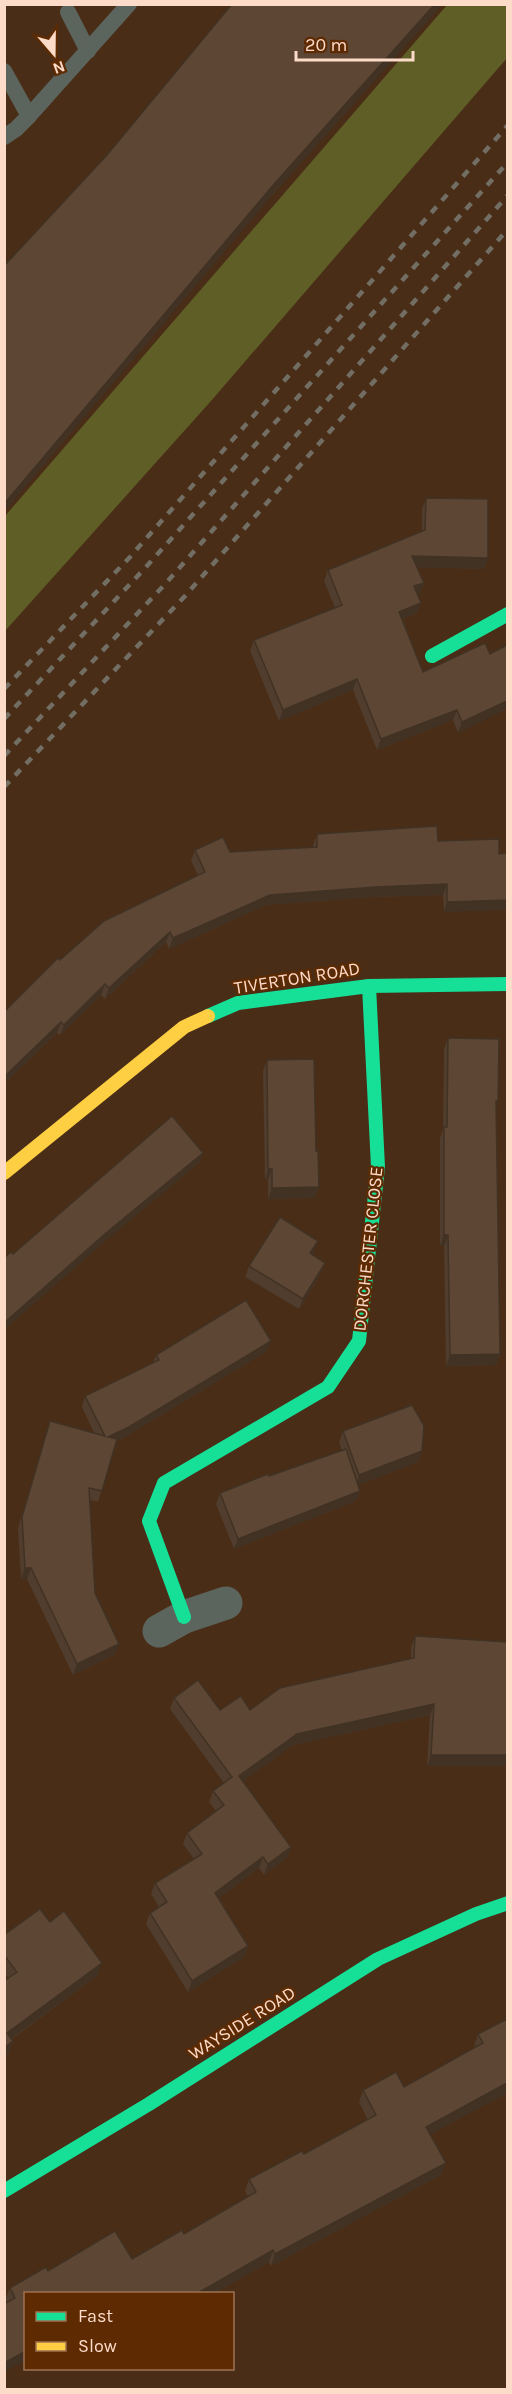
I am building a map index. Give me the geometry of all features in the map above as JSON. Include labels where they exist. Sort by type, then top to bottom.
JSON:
[{"type":"street","points":[[432,656],[507,615]]},
{"type":"street","name":"TIVERTON ROAD","points":[[4,1173],[184,1027],[238,1003],[369,986],[507,984]]},
{"type":"street","name":"DORCHESTER CLOSE","points":[[226,1603],[171,1624],[149,1521],[164,1483],[328,1387],[359,1341],[378,1167],[369,986]]},
{"type":"street","name":"WAYSIDE ROAD","points":[[4,2191],[149,2104],[378,1959],[476,1914],[507,1903]]},
{"type":"lane","points":[[4,137],[29,116],[129,4]]},
{"type":"lane","points":[[68,12],[88,51]]},
{"type":"lane","points":[[4,70],[29,116]]},
{"type":"shaded area","points":[[447,5],[507,5],[507,58],[211,401],[5,631],[5,516]]},
{"type":"building","points":[[232,4],[435,4],[275,183],[4,504],[4,266],[107,155]]},
{"type":"building","points":[[426,498],[488,499],[488,558],[412,556],[424,583],[414,586],[421,603],[399,612],[423,672],[485,643],[490,654],[507,645],[507,701],[462,722],[457,710],[381,739],[357,679],[283,710],[254,640],[342,605],[328,570],[425,530]]},
{"type":"building","points":[[437,826],[438,841],[499,839],[499,854],[507,853],[507,900],[447,902],[447,884],[270,895],[173,938],[170,932],[109,988],[105,984],[64,1025],[61,1022],[4,1077],[4,1012],[58,958],[60,960],[104,921],[205,872],[195,850],[223,837],[230,852],[317,847],[317,834]]},
{"type":"building","points":[[448,1038],[499,1039],[498,1101],[496,1101],[500,1354],[450,1355],[448,1235],[444,1235],[444,1127],[447,1127]]},
{"type":"building","points":[[314,1059],[319,1187],[272,1188],[272,1169],[268,1169],[267,1060]]},
{"type":"building","points":[[172,1116],[203,1153],[106,1233],[4,1323],[4,1258],[11,1252],[13,1254]]},
{"type":"building","points":[[280,1217],[318,1241],[310,1253],[325,1263],[303,1299],[249,1266]]},
{"type":"building","points":[[246,1300],[271,1341],[129,1427],[108,1437],[117,1439],[102,1491],[89,1488],[95,1593],[119,1644],[77,1664],[31,1568],[25,1568],[22,1517],[50,1421],[105,1436],[85,1396],[159,1360],[156,1355]]},
{"type":"building","points":[[412,1405],[424,1426],[422,1451],[359,1475],[343,1431]]},
{"type":"building","points":[[346,1449],[360,1491],[238,1539],[220,1493],[268,1474],[269,1476]]},
{"type":"building","points":[[415,1636],[507,1642],[507,1755],[431,1755],[434,1704],[297,1734],[239,1776],[291,1847],[268,1864],[263,1857],[215,1893],[248,1946],[192,1981],[150,1913],[167,1902],[155,1883],[202,1854],[187,1833],[224,1805],[213,1791],[232,1777],[174,1698],[198,1680],[220,1710],[241,1696],[250,1710],[280,1688],[414,1658]]},
{"type":"building","points":[[40,1909],[50,1922],[64,1911],[102,1963],[7,2033],[13,2041],[4,2048],[4,1981],[17,1972],[4,1955],[4,1935]]},
{"type":"building","points":[[507,2019],[507,2083],[426,2127],[446,2163],[275,2254],[273,2250],[200,2292],[24,2292],[24,2352],[4,2363],[4,2304],[15,2298],[10,2288],[46,2267],[48,2271],[115,2231],[132,2259],[182,2230],[184,2234],[256,2192],[249,2179],[302,2151],[304,2154],[376,2115],[363,2090],[396,2072],[404,2087],[483,2043],[478,2034]]},
{"type":"railway","points":[[4,689],[130,557],[508,125]]},
{"type":"railway","points":[[4,719],[146,567],[508,162]]},
{"type":"railway","points":[[4,756],[167,582],[508,195]]},
{"type":"railway","points":[[4,787],[185,596],[508,229]]},
{"type":"traffic: fast","points":[[432,656],[508,614]]},
{"type":"traffic: fast","points":[[208,1016],[238,1003],[369,986],[508,984]]},
{"type":"traffic: fast","points":[[184,1617],[149,1521],[164,1483],[328,1387],[359,1341],[378,1167],[369,986]]},
{"type":"traffic: fast","points":[[4,2191],[149,2104],[378,1959],[476,1914],[508,1903]]},
{"type":"traffic: slow","points":[[4,1173],[184,1027],[208,1016]]}]
